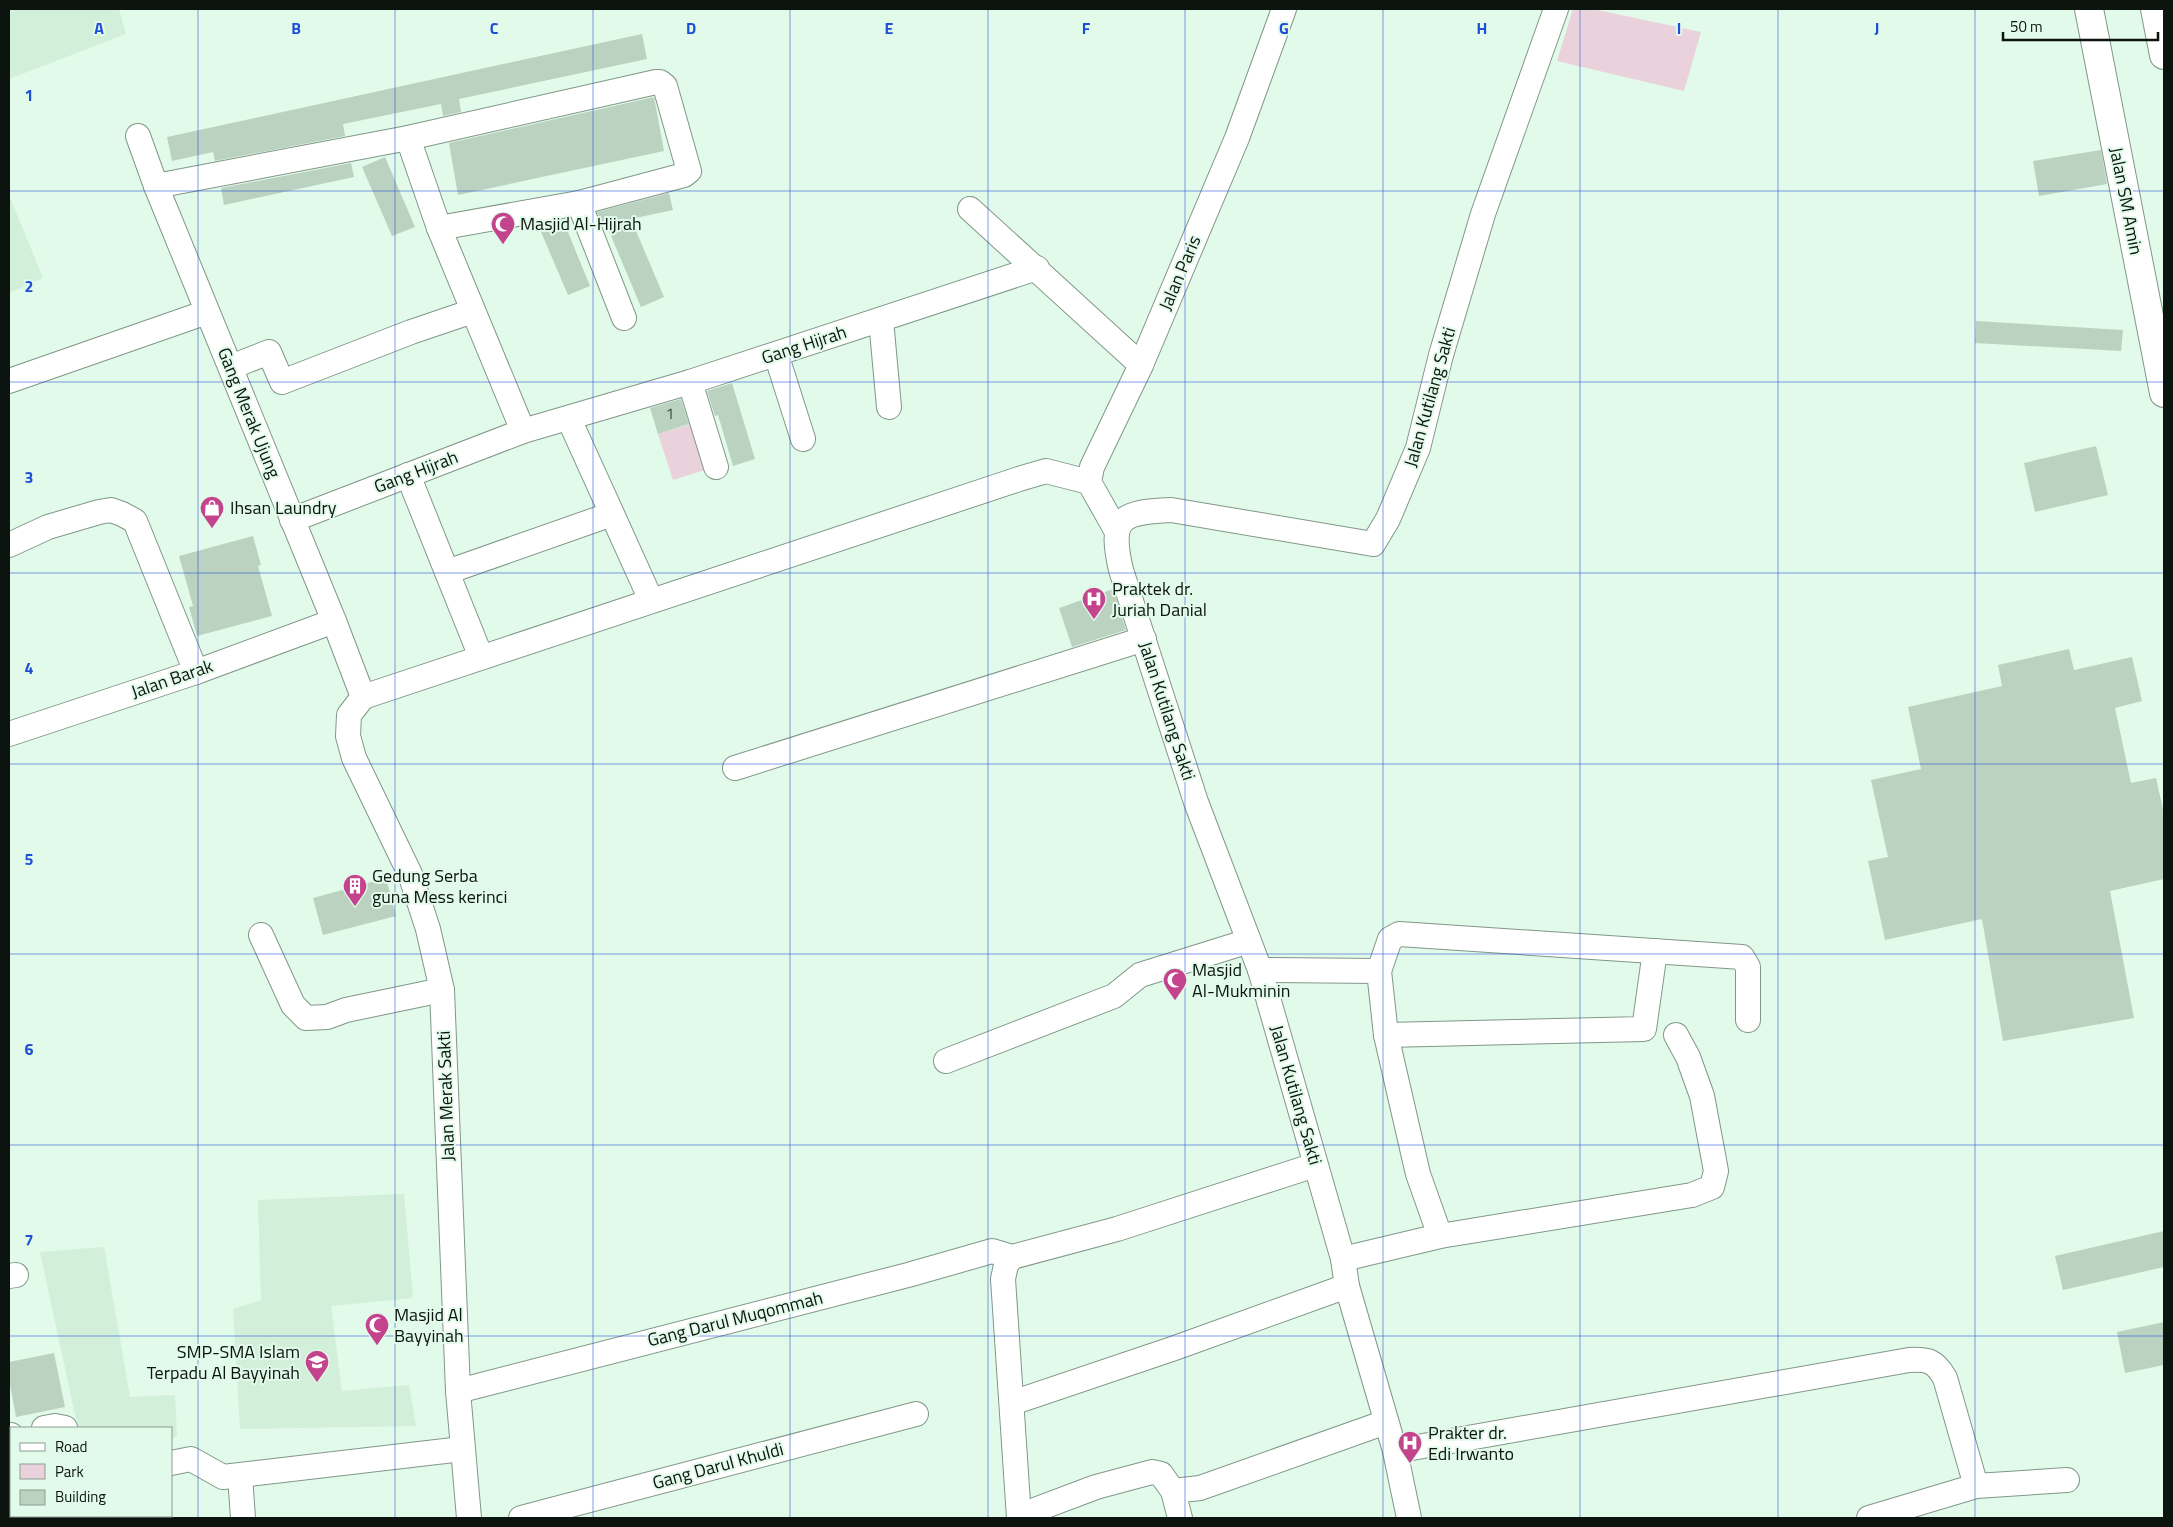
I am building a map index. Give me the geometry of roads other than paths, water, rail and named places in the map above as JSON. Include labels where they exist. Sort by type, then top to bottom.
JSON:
[{"type":"main road","name":"Jalan SM Amin","points":[[2088,9],[2164,393]]},
{"type":"main road","points":[[2155,9],[2164,55]]},
{"type":"street","name":"Jalan Paris","points":[[1088,482],[1092,467],[1141,365],[1238,138],[1284,9]]},
{"type":"street","name":"Jalan Kutilang Sakti","points":[[1409,1518],[1395,1451],[1348,1286],[1343,1258],[1260,970],[1196,802],[1121,570],[1116,549],[1116,530],[1126,517],[1141,511],[1171,510],[1373,544],[1388,519],[1418,448],[1442,355],[1484,214],[1556,9]]},
{"type":"street","points":[[156,186],[408,138],[656,82],[664,84],[688,173],[684,176],[579,203],[439,228]]},
{"type":"street","name":"Gang Merak Ujung","points":[[138,136],[207,312],[334,620],[362,697]]},
{"type":"street","points":[[408,138],[439,228],[523,431]]},
{"type":"street","points":[[579,203],[624,318]]},
{"type":"street","points":[[970,209],[1037,268],[1141,365]]},
{"type":"street","name":"Gang Hijrah","points":[[292,520],[523,431],[570,419],[690,382],[1037,268]]},
{"type":"street","points":[[9,381],[207,312]]},
{"type":"street","points":[[230,367],[269,352],[282,382],[411,332],[473,312]]},
{"type":"street","points":[[881,320],[889,407]]},
{"type":"street","points":[[776,354],[803,439]]},
{"type":"street","points":[[690,382],[716,467]]},
{"type":"street","points":[[570,419],[651,600]]},
{"type":"street","points":[[362,697],[1046,471],[1088,482],[1116,530]]},
{"type":"street","points":[[408,475],[481,657]]},
{"type":"street","points":[[9,545],[48,527],[98,512],[111,510],[135,521],[196,672]]},
{"type":"street","points":[[447,572],[612,514]]},
{"type":"street","name":"Jalan Barak","points":[[9,734],[196,672],[334,620]]},
{"type":"street","points":[[735,768],[1144,639]]},
{"type":"street","name":"Jalan Merak Sakti","points":[[362,697],[349,715],[348,736],[354,758],[410,874],[428,928],[442,990],[458,1391],[469,1518]]},
{"type":"street","points":[[1440,1236],[1418,1174],[1386,1034],[1379,971],[1390,939],[1399,934],[1742,957],[1748,967],[1748,1020]]},
{"type":"street","points":[[261,935],[292,1005],[306,1018],[327,1017],[346,1010],[442,990]]},
{"type":"street","points":[[946,1061],[1114,996],[1140,974],[1250,941]]},
{"type":"street","points":[[1386,1034],[1644,1030],[1655,951]]},
{"type":"street","points":[[1260,970],[1379,971]]},
{"type":"street","points":[[1343,1258],[1440,1236],[1692,1195],[1712,1187],[1716,1171],[1702,1096],[1688,1057],[1676,1035]]},
{"type":"street","points":[[1180,1518],[1173,1491],[1161,1474],[1152,1472],[1096,1487],[1019,1517],[1004,1279],[1006,1265],[1012,1257],[1117,1229],[1315,1165]]},
{"type":"street","name":"Gang Darul Muqommah","points":[[458,1391],[908,1275],[992,1251],[1012,1257]]},
{"type":"street","points":[[1012,1403],[1172,1349],[1348,1286]]},
{"type":"street","points":[[1395,1451],[1909,1360],[1924,1360],[1937,1365],[1945,1378],[1976,1486]]},
{"type":"street","name":"Gang Darul Khuldi","points":[[521,1518],[916,1414]]},
{"type":"street","points":[[1173,1491],[1200,1488],[1386,1422]]},
{"type":"street","points":[[181,1461],[223,1477],[462,1449]]},
{"type":"street","points":[[240,1476],[243,1518]]},
{"type":"street","points":[[1869,1518],[1976,1486],[2067,1480]]},
{"type":"place","name":"Masjid Al-Hijrah","points":[[503,245]]},
{"type":"place","name":"Ihsan Laundry","points":[[212,529]]},
{"type":"place","name":"Praktek dr. Juriah Danial","points":[[1094,620]]},
{"type":"place","name":"Gedung Serba guna Mess kerinci","points":[[355,907]]},
{"type":"place","name":"Masjid Al-Mukminin","points":[[1175,1001]]},
{"type":"place","name":"Masjid Al Bayyinah","points":[[377,1346]]},
{"type":"place","name":"SMP-SMA Islam Terpadu Al Bayyinah","points":[[317,1383]]},
{"type":"place","name":"Prakter dr. Edi Irwanto","points":[[1410,1464]]}]
